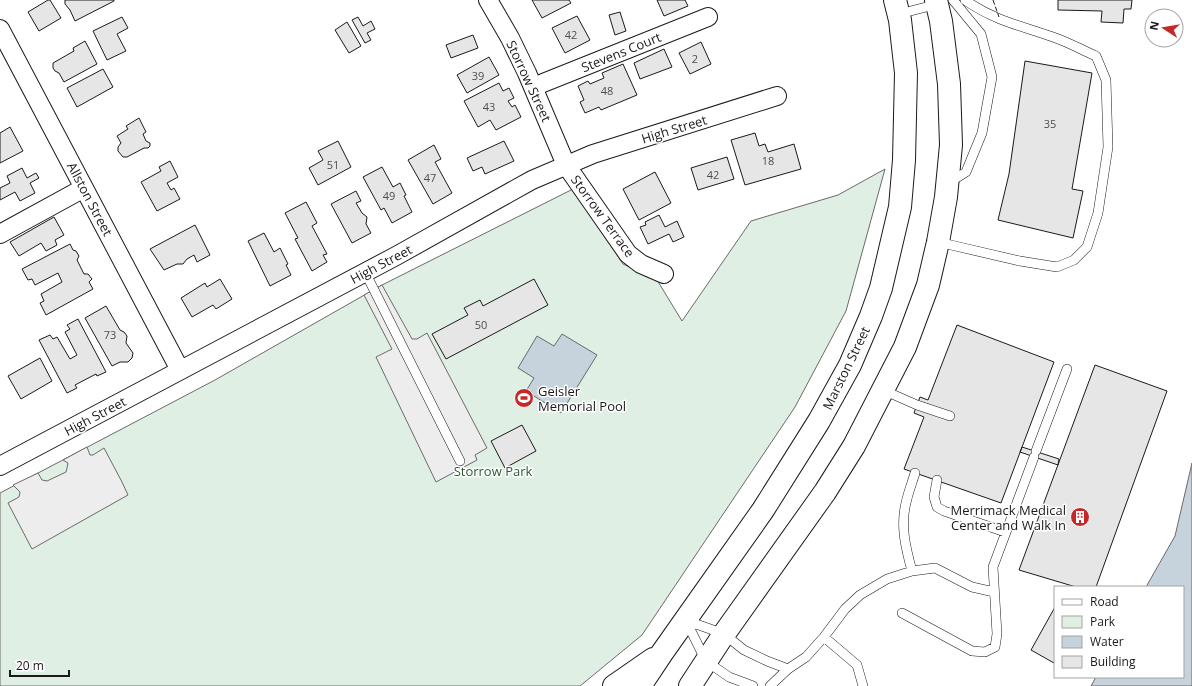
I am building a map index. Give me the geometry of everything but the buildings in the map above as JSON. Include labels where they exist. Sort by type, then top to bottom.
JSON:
[{"type":"main road","points":[[690,686],[724,634],[825,492],[854,446],[905,347],[928,285],[938,242],[947,184],[951,145],[949,84],[941,21],[944,1]]},
{"type":"main road","name":"Marston Street","points":[[640,686],[763,510],[819,421],[850,365],[878,295],[900,208],[904,160],[906,73],[897,7]]},
{"type":"main road","points":[[614,686],[662,653]]},
{"type":"street","name":"Storrow Street","points":[[488,0],[510,38],[533,87],[566,165]]},
{"type":"street","name":"Stevens Court","points":[[533,87],[708,17]]},
{"type":"street","name":"Allston Street","points":[[0,29],[180,370]]},
{"type":"street","name":"High Street","points":[[0,466],[365,272],[532,180],[593,154],[777,96]]},
{"type":"street","name":"Storrow Terrace","points":[[566,165],[628,254],[641,264],[664,274]]},
{"type":"street","points":[[0,234],[84,188]]},
{"type":"lane","points":[[938,242],[1057,267],[1074,260],[1087,247],[1098,213],[1108,147],[1106,80],[1096,56],[1055,37],[1000,20],[979,10],[965,0]]},
{"type":"lane","points":[[897,7],[944,1],[981,34],[992,77],[982,130],[966,172],[947,184]]},
{"type":"lane","points":[[365,272],[460,460]]},
{"type":"lane","points":[[902,613],[972,651],[985,652],[995,647],[997,634],[993,567],[1067,369]]},
{"type":"lane","points":[[883,390],[917,405],[950,416]]},
{"type":"lane","points":[[912,571],[906,545],[904,519],[906,503],[915,473]]},
{"type":"lane","points":[[937,480],[934,497],[937,506],[944,511],[1005,532]]},
{"type":"lane","points":[[770,686],[788,669],[806,657],[824,637],[845,609],[860,595],[887,579],[912,571],[935,568],[972,587],[994,592]]},
{"type":"lane","points":[[685,620],[724,634],[744,650],[788,669]]},
{"type":"lane","points":[[685,620],[706,661],[729,677],[753,686]]},
{"type":"lane","points":[[824,637],[857,665],[863,686]]},
{"type":"green space","name":"Storrow Park","points":[[885,169],[846,311],[795,407],[642,635],[580,686],[0,686],[0,493],[215,380],[382,285],[573,189],[623,264],[657,280],[682,321],[751,221],[838,195]]},
{"type":"shaded area","points":[[382,285],[412,339],[417,339],[427,333],[487,448],[475,455],[477,460],[436,482],[376,357],[392,349],[364,295]]},
{"type":"shaded area","points":[[87,447],[90,455],[93,455],[104,448],[128,495],[32,549],[8,503],[19,497],[20,492],[13,485],[38,473],[42,480],[47,481],[66,472],[68,463],[63,460]]},
{"type":"water","points":[[562,334],[597,355],[561,413],[526,391],[534,378],[518,368],[537,336],[554,346]]},
{"type":"water","points":[[1192,463],[1192,686],[1091,686],[1095,678],[1184,678],[1184,586],[1147,586],[1175,536]]},
{"type":"fence","points":[[993,0],[999,17]]},
{"type":"place","name":"Geisler Memorial Pool","points":[[524,398]]},
{"type":"place","name":"Merrimack Medical Center and Walk In","points":[[1080,517]]}]
